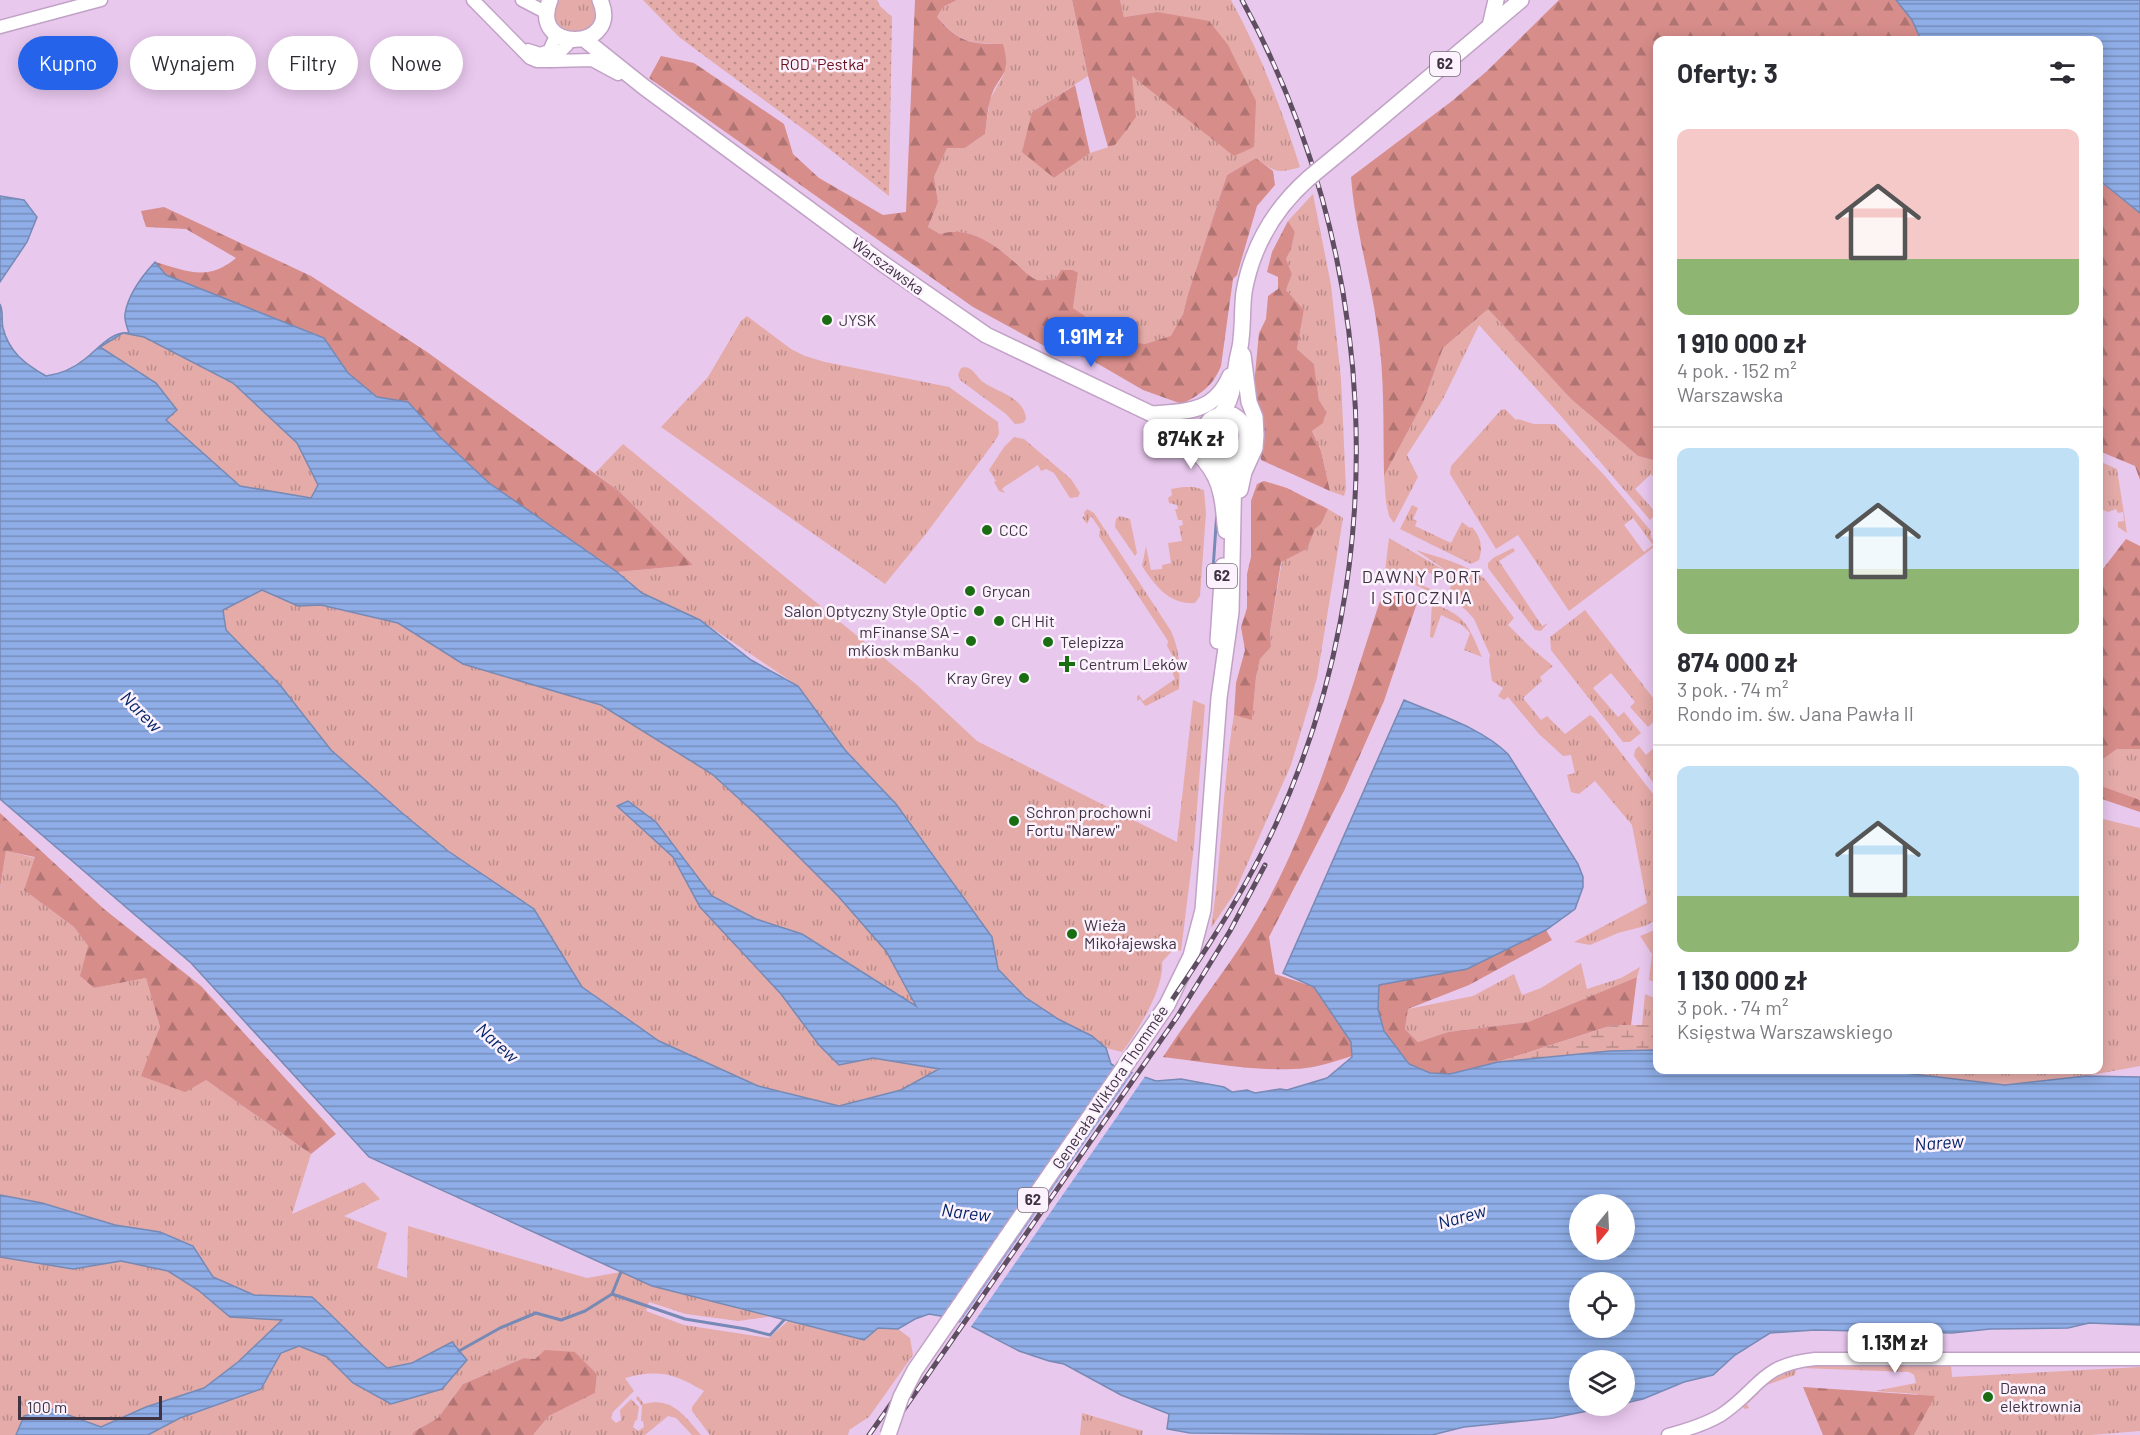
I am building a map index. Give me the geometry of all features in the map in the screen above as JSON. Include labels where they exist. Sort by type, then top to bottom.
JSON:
[{"type":"main road","points":[[577,40],[591,36],[599,28],[604,11],[600,0]]},
{"type":"main road","points":[[1490,26],[1496,0]]},
{"type":"main road","name":"62","points":[[1237,453],[1243,448],[1247,437],[1245,426],[1238,418],[1244,294],[1252,259],[1260,239],[1285,202],[1310,178],[1521,0]]},
{"type":"main road","points":[[548,6],[548,20],[554,32]]},
{"type":"main road","name":"Warszawska","points":[[599,28],[606,42],[644,87]]},
{"type":"main road","name":"Warszawska","points":[[554,32],[577,40],[882,263],[986,334],[1204,439]]},
{"type":"main road","points":[[1150,414],[1190,411],[1205,406],[1226,386],[1240,352]]},
{"type":"main road","name":"62","points":[[1221,414],[1227,407],[1240,352]]},
{"type":"main road","name":"62","points":[[1234,510],[1244,472],[1255,448],[1256,435],[1255,417],[1248,402],[1240,352]]},
{"type":"main road","points":[[1150,414],[1185,442],[1207,464],[1221,492],[1226,531]]},
{"type":"main road","name":"Warszawska","points":[[1150,414],[1208,423]]},
{"type":"main road","points":[[1204,439],[1208,423],[1221,414],[1238,418]]},
{"type":"main road","name":"62","points":[[1204,439],[1209,449],[1217,455]]},
{"type":"main road","points":[[1217,455],[1228,456],[1237,453]]},
{"type":"main road","name":"Generała Wiktora Thommée","points":[[888,1435],[901,1397],[915,1370],[1158,1019],[1176,989],[1193,949],[1206,887],[1219,698],[1231,612],[1234,465],[1237,453]]},
{"type":"main road","name":"Generała Wiktora Thommée","points":[[1217,455],[1223,464],[1226,476],[1227,497],[1217,660],[1219,698]]},
{"type":"street","points":[[0,27],[101,0]]},
{"type":"street","points":[[473,0],[530,58],[537,62],[592,60],[644,87]]},
{"type":"street","points":[[522,0],[548,6]]},
{"type":"street","points":[[522,48],[540,54],[549,51],[555,38],[554,32]]},
{"type":"street","points":[[551,61],[567,45],[577,40]]},
{"type":"street","points":[[1668,1435],[1696,1427],[1721,1414],[1760,1379],[1777,1367],[1793,1361],[1815,1359],[2140,1359]]},
{"type":"green space","points":[[557,0],[593,0],[596,14],[590,28],[571,34],[561,27],[554,12]]},
{"type":"green space","name":"ROD \"Pestka\"","points":[[643,0],[877,0],[892,17],[889,196],[679,37]]},
{"type":"green space","points":[[915,0],[957,0],[943,7],[937,17],[945,26],[966,40],[1003,44],[1006,55],[1005,70],[990,101],[985,134],[965,148],[947,148],[934,177],[938,202],[928,227],[940,234],[963,232],[983,239],[1035,279],[1053,279],[1061,270],[1073,270],[1078,273],[1073,308],[1121,340],[1145,344],[1171,336],[1183,314],[1227,175],[1256,158],[1273,171],[1275,185],[1257,206],[1237,275],[1233,279],[1221,366],[1214,379],[1201,393],[1182,404],[1143,390],[1088,358],[1050,349],[973,307],[649,78],[661,56],[694,63],[784,124],[793,154],[819,178],[883,215],[906,212]]},
{"type":"green space","points":[[957,0],[1072,0],[1088,76],[1032,112],[1054,178],[1090,153],[1115,145],[1132,75],[1157,12],[1124,17],[1120,0],[1231,0],[1270,82],[1300,167],[1286,171],[1276,170],[1256,158],[1227,175],[1183,314],[1171,337],[1145,344],[1121,340],[1073,308],[1078,274],[1073,270],[1061,270],[1053,279],[1035,279],[983,239],[963,232],[940,234],[928,227],[938,202],[934,177],[947,148],[965,148],[985,134],[990,99],[1004,74],[1003,44],[966,40],[952,32],[937,17],[943,7]]},
{"type":"green space","points":[[1072,0],[1120,0],[1124,17],[1157,12],[1209,21],[1228,45],[1256,101],[1254,147],[1234,156],[1132,76],[1136,117],[1115,145],[1108,147],[1088,76]]},
{"type":"green space","points":[[1559,0],[1896,0],[1912,20],[1919,36],[1653,36],[1653,460],[1638,456],[1571,399],[1488,309],[1443,348],[1423,403],[1384,476],[1380,344],[1351,177],[1452,101],[1487,71]]},
{"type":"green space","points":[[1075,85],[1090,153],[1054,178],[1022,152],[1032,112]]},
{"type":"green space","points":[[2103,184],[2140,213],[2140,480],[2135,466],[2103,453]]},
{"type":"green space","points":[[1313,194],[1331,285],[1341,379],[1346,489],[1344,496],[1330,491],[1321,451],[1312,431],[1326,411],[1319,400],[1314,364],[1297,349],[1304,310],[1286,290],[1292,274],[1286,259],[1295,232],[1288,221]]},
{"type":"green space","points":[[164,207],[311,276],[427,352],[619,491],[693,565],[617,572],[489,483],[440,437],[408,402],[377,397],[348,373],[324,338],[166,275],[155,262],[187,271],[207,272],[216,270],[236,258],[186,229],[146,227],[141,211]]},
{"type":"green space","points":[[1288,221],[1295,232],[1286,259],[1292,274],[1286,290],[1304,310],[1297,349],[1314,364],[1319,400],[1326,411],[1323,423],[1312,431],[1321,451],[1330,491],[1261,460],[1253,395],[1259,333],[1266,319],[1268,296],[1278,289],[1278,277],[1267,272],[1272,252]]},
{"type":"green space","points":[[1488,309],[1571,399],[1638,456],[1653,460],[1653,477],[1651,474],[1635,489],[1653,509],[1653,517],[1650,520],[1479,325],[1443,399],[1407,455],[1418,477],[1394,523],[1389,516],[1386,502],[1384,476],[1423,403],[1443,348]]},
{"type":"green space","points":[[747,316],[791,349],[805,356],[949,387],[998,422],[999,434],[995,441],[925,535],[885,584],[661,427],[708,377],[741,321]]},
{"type":"green space","points":[[123,333],[144,337],[233,383],[297,443],[318,485],[311,499],[240,486],[165,420],[99,346]]},
{"type":"green space","points":[[965,367],[973,371],[983,382],[1010,396],[1021,405],[1026,419],[1023,423],[1015,424],[1006,414],[960,380],[958,375],[961,368]]},
{"type":"green space","points":[[1505,409],[1516,420],[1534,424],[1555,424],[1605,476],[1651,531],[1653,540],[1653,545],[1653,548],[1569,611],[1518,535],[1496,549],[1450,474],[1451,466],[1501,410]],"holes":[[[1633,518],[1653,545],[1644,552],[1624,525]]]},
{"type":"green space","points":[[1225,421],[1235,425],[1239,435],[1235,445],[1225,449],[1215,445],[1211,435],[1215,425]]},
{"type":"green space","points":[[1014,437],[1024,439],[1071,479],[1080,493],[1078,497],[1070,498],[1054,473],[1046,469],[1041,471],[1038,465],[1004,487],[1002,489],[1005,493],[999,491],[989,470],[1004,447]]},
{"type":"green space","points":[[623,444],[917,685],[977,741],[1177,842],[1193,700],[1205,705],[1194,846],[1181,951],[1174,949],[1162,962],[1162,972],[1155,996],[1142,1022],[1122,1052],[1106,1048],[1092,1036],[1058,1019],[1024,996],[998,969],[992,937],[923,840],[845,750],[798,686],[700,620],[642,593],[617,572],[693,565],[619,491],[595,473]]},
{"type":"green space","points":[[2103,463],[2117,469],[2127,533],[2118,527],[2118,522],[2124,521],[2123,512],[2118,513],[2116,509],[2108,512],[2103,510]]},
{"type":"green space","points":[[1264,481],[1287,488],[1328,509],[1321,524],[1315,529],[1307,549],[1281,562],[1270,632],[1271,647],[1260,659],[1252,720],[1234,715],[1236,683],[1245,650],[1241,627],[1247,608],[1247,574],[1251,557],[1251,501],[1257,484]]},
{"type":"green space","points":[[1183,487],[1204,490],[1206,513],[1200,596],[1195,603],[1178,601],[1164,593],[1142,566],[1146,546],[1151,570],[1162,569],[1162,565],[1171,563],[1168,543],[1182,541],[1179,526],[1183,525],[1182,520],[1178,520],[1175,509],[1178,509],[1177,505],[1169,503],[1168,498],[1172,495],[1171,489]]},
{"type":"green space","points":[[1412,505],[1418,508],[1413,519],[1417,521],[1415,526],[1451,543],[1462,522],[1472,527],[1480,542],[1479,560],[1471,564],[1400,529]]},
{"type":"green space","points":[[1087,509],[1094,513],[1171,631],[1176,645],[1179,689],[1145,706],[1140,699],[1137,701],[1137,696],[1139,695],[1143,701],[1175,679],[1172,672],[1176,668],[1175,660],[1167,646],[1168,641],[1099,536],[1100,529],[1091,516],[1087,524],[1082,517],[1085,516]]},
{"type":"green space","points":[[1328,509],[1343,518],[1317,678],[1291,765],[1234,894],[1211,928],[1234,715],[1252,719],[1260,659],[1271,647],[1270,632],[1282,561],[1307,549],[1315,529],[1321,524]]},
{"type":"green space","points":[[1120,516],[1130,519],[1137,553],[1135,556],[1115,527],[1116,519]]},
{"type":"green space","points":[[1389,538],[1451,574],[1416,550],[1461,565],[1485,579],[1514,618],[1508,625],[1553,666],[1540,677],[1542,681],[1523,698],[1541,720],[1547,716],[1565,734],[1590,715],[1653,794],[1653,922],[1590,945],[1574,942],[1647,903],[1632,825],[1595,781],[1579,794],[1571,792],[1567,775],[1575,773],[1571,755],[1563,756],[1539,734],[1508,697],[1504,700],[1498,696],[1503,688],[1492,681],[1490,655],[1474,619],[1459,605],[1385,571]],"holes":[[[1423,570],[1452,583],[1447,596],[1417,583]]]},
{"type":"green space","points":[[2126,539],[2140,546],[2140,749],[2117,749],[2103,759],[2103,569]]},
{"type":"green space","points":[[1513,548],[1515,551],[1499,561],[1542,626],[1548,623],[1541,631],[1535,630],[1488,568],[1488,563],[1493,558]]},
{"type":"green space","points":[[1384,589],[1418,600],[1384,701],[1344,791],[1269,937],[1275,974],[1314,987],[1351,1042],[1352,1056],[1300,1069],[1244,1067],[1163,1057],[1254,926],[1284,868],[1317,790]]},
{"type":"green space","points":[[262,590],[298,606],[320,605],[398,623],[463,664],[601,705],[712,774],[838,896],[886,951],[917,1007],[802,934],[756,919],[712,896],[656,822],[628,801],[617,806],[673,857],[700,907],[781,994],[819,1045],[839,1065],[873,1058],[940,1068],[901,1090],[839,1106],[758,1086],[659,1041],[582,987],[534,909],[448,851],[331,750],[280,685],[226,630],[223,610]]},
{"type":"green space","points":[[1432,603],[1464,622],[1473,636],[1482,657],[1464,650],[1470,633],[1462,625],[1441,615],[1433,638],[1430,637]]},
{"type":"green space","points":[[1585,610],[1653,698],[1653,723],[1648,727],[1630,707],[1635,702],[1611,673],[1593,688],[1618,717],[1624,712],[1641,733],[1630,742],[1623,742],[1551,650],[1550,637]]},
{"type":"green space","points":[[1639,746],[1646,755],[1653,749],[1653,782],[1634,756],[1635,750]]},
{"type":"green space","points":[[2117,749],[2140,749],[2140,800],[2103,786],[2103,759]]},
{"type":"green space","points":[[2103,786],[2140,800],[2140,812],[2103,799]]},
{"type":"green space","points":[[0,813],[104,909],[201,986],[336,1134],[311,1154],[206,1080],[185,1092],[141,1076],[160,1027],[146,978],[94,988],[80,976],[88,946],[74,927],[24,890],[35,857],[6,851],[0,888]]},
{"type":"green space","points":[[2103,819],[2140,828],[2140,1066],[2103,1073]]},
{"type":"green space","points":[[6,851],[36,858],[24,890],[74,927],[88,946],[81,977],[94,988],[146,978],[160,1027],[206,1080],[311,1154],[292,1214],[364,1182],[380,1199],[344,1216],[387,1233],[377,1268],[407,1278],[408,1226],[587,1278],[621,1272],[652,1286],[774,1316],[738,1321],[686,1314],[649,1302],[646,1311],[684,1325],[769,1338],[788,1321],[864,1340],[878,1328],[898,1329],[910,1338],[913,1355],[869,1417],[849,1430],[848,1435],[710,1435],[692,1411],[692,1407],[704,1391],[675,1377],[648,1374],[625,1378],[634,1391],[613,1412],[611,1418],[616,1423],[621,1420],[620,1410],[631,1399],[639,1407],[637,1420],[633,1427],[638,1431],[644,1427],[641,1421],[642,1406],[636,1398],[638,1396],[644,1404],[662,1403],[677,1409],[701,1435],[692,1435],[676,1418],[668,1416],[645,1435],[533,1435],[549,1416],[595,1393],[597,1374],[575,1352],[562,1352],[535,1359],[524,1358],[463,1384],[438,1418],[412,1435],[148,1435],[180,1418],[261,1389],[281,1353],[299,1346],[327,1357],[353,1383],[391,1404],[452,1342],[412,1364],[387,1368],[312,1297],[254,1295],[213,1277],[193,1246],[160,1232],[115,1225],[42,1203],[0,1195],[0,889]]},
{"type":"green space","points":[[1546,930],[1552,940],[1469,985],[1408,1009],[1405,1029],[1418,1042],[1448,1032],[1528,1022],[1637,977],[1631,1025],[1613,1025],[1498,1062],[1450,1074],[1430,1073],[1409,1064],[1384,1031],[1378,1009],[1379,985],[1467,969]]},
{"type":"green space","points":[[1653,931],[1653,982],[1649,980],[1652,954],[1640,936]]},
{"type":"green space","points":[[1581,963],[1587,989],[1621,978],[1640,967],[1637,977],[1528,1022],[1448,1032],[1418,1042],[1405,1029],[1408,1009],[1473,996],[1514,974],[1522,995],[1541,988]]},
{"type":"green space","points":[[1645,994],[1653,997],[1653,1025],[1642,1025]]},
{"type":"green space","points":[[1613,1025],[1653,1025],[1653,1050],[1610,1051],[1498,1062]]},
{"type":"green space","points":[[1910,1074],[2097,1074],[2005,1085]]},
{"type":"green space","points":[[0,1257],[73,1269],[121,1261],[168,1271],[198,1290],[283,1319],[238,1362],[204,1388],[146,1407],[101,1427],[52,1409],[24,1416],[16,1435],[0,1435]]},
{"type":"green space","points":[[545,1350],[575,1352],[597,1374],[595,1393],[549,1416],[533,1435],[412,1435],[438,1418],[463,1384],[524,1358],[535,1359]]},
{"type":"green space","points":[[1951,1364],[1952,1377],[2140,1367],[2140,1431],[2091,1435],[1914,1435],[1920,1424],[1917,1394],[1875,1391],[1916,1383],[1914,1375],[1909,1372],[1801,1368],[1796,1370],[1795,1375],[1764,1386],[1747,1404],[1749,1408],[1745,1409],[1740,1404],[1764,1382],[1798,1365]]},
{"type":"green space","points":[[1803,1387],[1935,1396],[1914,1435],[1823,1435]]},
{"type":"green space","points":[[1082,1413],[1143,1431],[1142,1435],[1080,1435]]},
{"type":"water","points":[[1896,0],[2140,0],[2140,213],[2103,183],[2103,36],[1919,36],[1912,20]]},
{"type":"water","points":[[0,196],[24,200],[37,217],[27,242],[0,282]]},
{"type":"water","name":"Narew","points":[[155,262],[166,275],[324,338],[348,373],[377,397],[408,402],[440,437],[489,483],[617,572],[642,593],[700,620],[751,660],[798,686],[845,750],[896,804],[992,937],[998,969],[1025,997],[1058,1019],[1092,1036],[1106,1048],[1111,1064],[1118,1068],[1156,1081],[1181,1079],[1224,1087],[1232,1092],[1247,1090],[1255,1093],[1287,1090],[1327,1078],[1352,1057],[1351,1042],[1314,987],[1283,973],[1404,700],[1472,729],[1508,754],[1578,864],[1583,877],[1583,887],[1575,909],[1546,930],[1467,969],[1379,985],[1378,1009],[1384,1031],[1409,1064],[1430,1073],[1450,1074],[1498,1062],[1610,1051],[1653,1050],[1653,1074],[1913,1074],[2005,1085],[2086,1076],[2140,1077],[2140,1325],[2089,1323],[2068,1328],[1990,1329],[1952,1333],[1815,1330],[1770,1333],[1735,1355],[1713,1375],[1684,1382],[1635,1401],[1635,1350],[1569,1350],[1569,1415],[1464,1427],[1432,1435],[1190,1433],[1167,1429],[1169,1414],[1121,1395],[1064,1364],[1019,1351],[969,1325],[946,1317],[929,1314],[898,1329],[878,1328],[864,1340],[652,1286],[369,1157],[191,963],[0,799],[0,304],[3,328],[9,344],[25,362],[46,376],[67,370],[111,338],[123,333],[129,333],[125,314],[129,299]],"holes":[[[123,333],[144,337],[233,383],[297,443],[318,485],[311,498],[240,486],[166,420],[177,410],[156,383],[100,347]],[[262,590],[298,606],[321,605],[398,623],[463,664],[601,705],[712,774],[838,896],[886,951],[916,1006],[802,934],[756,919],[712,896],[656,822],[628,801],[617,806],[673,857],[700,907],[781,994],[819,1045],[839,1065],[873,1058],[939,1069],[901,1090],[839,1106],[758,1086],[659,1041],[582,987],[534,909],[448,851],[331,750],[280,685],[226,630],[223,610]]]},
{"type":"water","points":[[0,1195],[42,1203],[115,1225],[160,1232],[193,1246],[213,1277],[254,1295],[312,1297],[387,1368],[412,1363],[452,1342],[467,1360],[442,1389],[391,1404],[353,1383],[327,1357],[299,1346],[281,1353],[261,1389],[180,1418],[148,1435],[16,1435],[24,1416],[52,1409],[101,1427],[146,1407],[204,1388],[238,1362],[282,1320],[230,1317],[198,1290],[168,1271],[121,1261],[73,1269],[0,1257]]},
{"type":"pier","points":[[1134,1071],[1146,1075],[970,1328],[959,1324]]},
{"type":"waterway","points":[[1212,584],[1217,511]]},
{"type":"waterway","points":[[459,1351],[500,1328],[536,1313],[561,1320],[585,1311],[612,1294],[621,1272]]},
{"type":"waterway","points":[[612,1294],[685,1319],[770,1335],[784,1320]]},
{"type":"railway","points":[[869,1435],[1149,1034],[1217,931],[1258,861],[1276,824],[1315,724],[1341,620],[1354,515],[1355,408],[1345,302],[1322,198],[1288,97],[1242,0]]},
{"type":"railway","points":[[886,1435],[1177,1017],[1230,931],[1265,865]]},
{"type":"place","name":"JYSK","points":[[827,320]]},
{"type":"place","name":"CCC","points":[[987,530]]},
{"type":"place","name":"Grycan","points":[[970,591]]},
{"type":"place","name":"Salon Optyczny Style Optic","points":[[979,611]]},
{"type":"place","name":"CH Hit","points":[[999,621]]},
{"type":"place","name":"mFinanse SA - mKiosk mBanku","points":[[971,641]]},
{"type":"place","name":"Telepizza","points":[[1048,642]]},
{"type":"place","name":"Centrum Leków","points":[[1067,664]]},
{"type":"place","name":"Kray Grey","points":[[1024,678]]},
{"type":"place","name":"Schron prochowni Fortu \"Narew\"","points":[[1014,821]]},
{"type":"place","name":"Wieża Mikołajewska","points":[[1072,934]]},
{"type":"place","name":"Dawna elektrownia","points":[[1988,1397]]},
{"type":"district","name":"DAWNY PORT I STOCZNIA","points":[[1422,587]]}]
